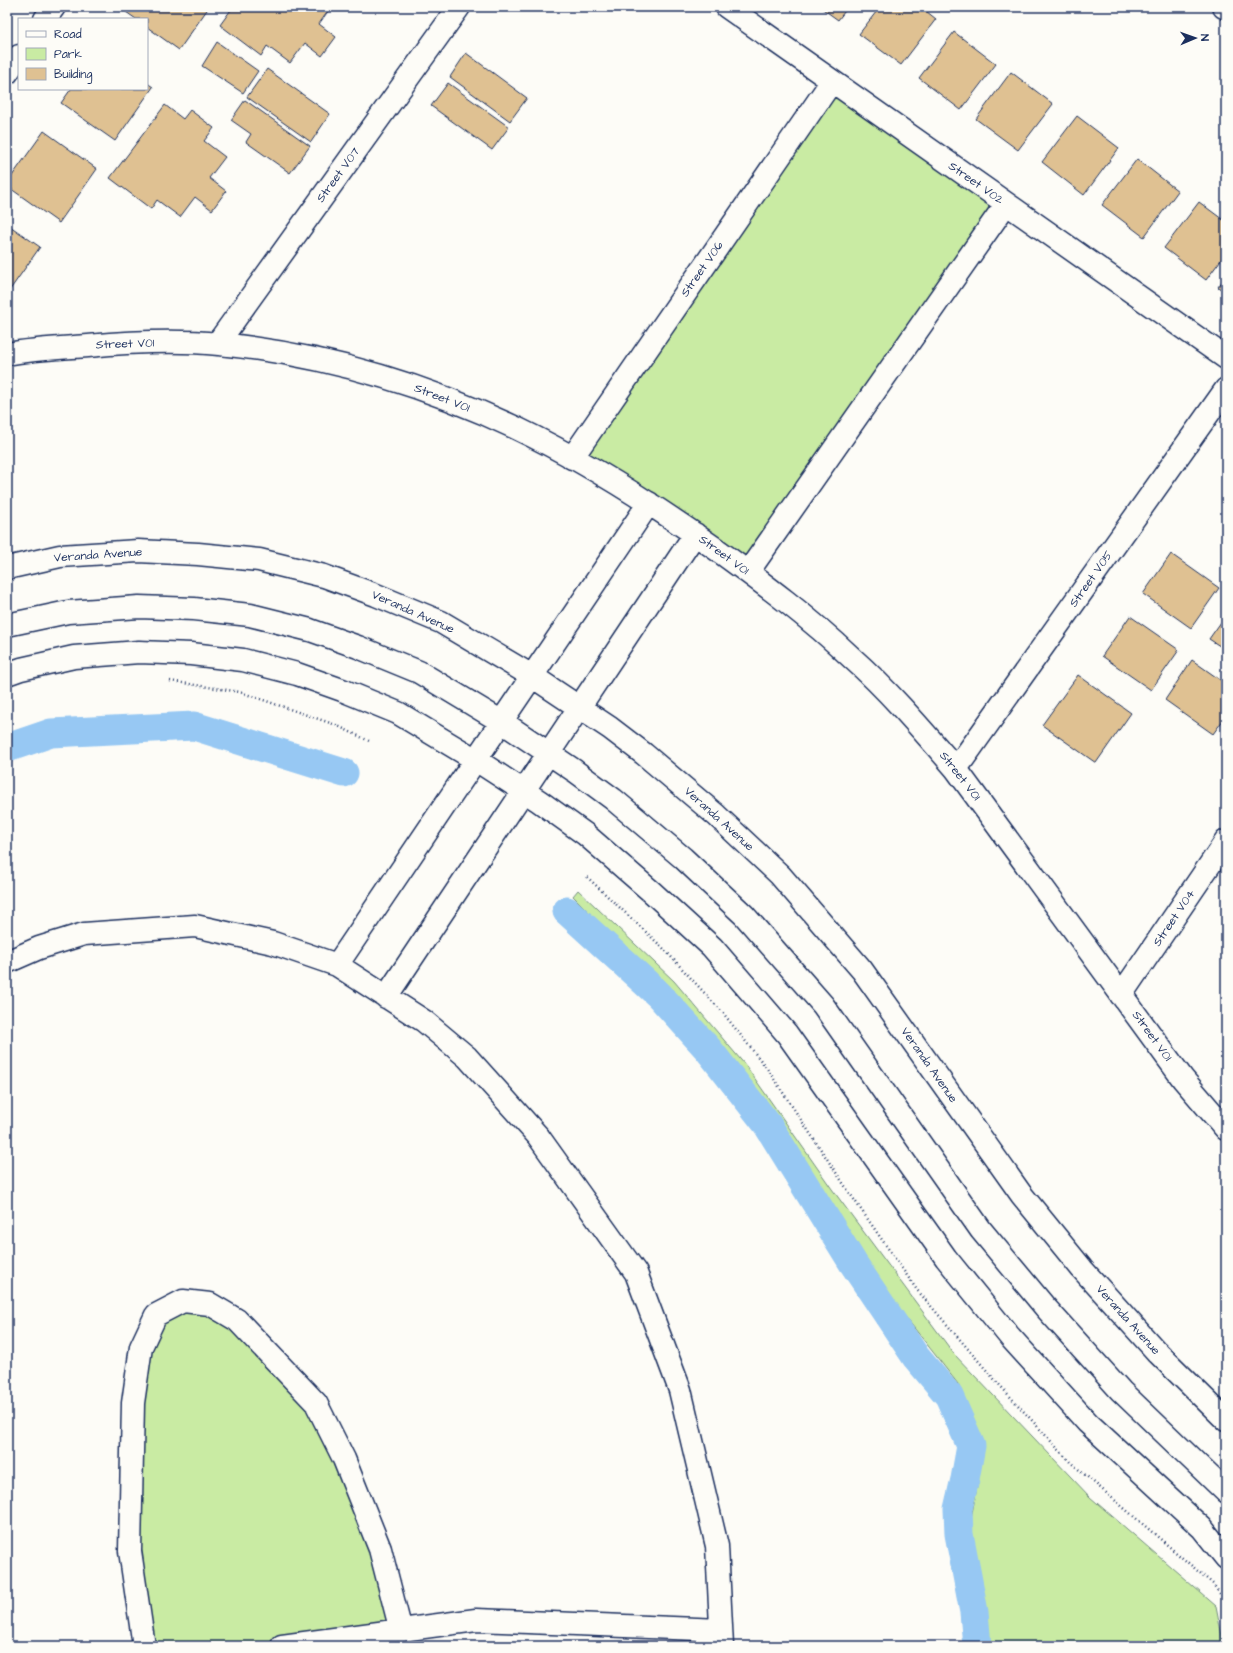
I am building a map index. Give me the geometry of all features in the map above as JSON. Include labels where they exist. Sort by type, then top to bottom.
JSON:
[{"type":"street","points":[[46,18],[54,7]]},
{"type":"street","name":"Street V07","points":[[217,344],[459,7]]},
{"type":"street","name":"Street V02","points":[[727,7],[1226,358]]},
{"type":"street","points":[[7,73],[18,57]]},
{"type":"street","name":"Street V06","points":[[572,458],[832,81]]},
{"type":"street","points":[[748,572],[1006,204]]},
{"type":"street","name":"Street V01","points":[[7,354],[30,350],[134,342],[217,344],[295,354],[384,377],[450,400],[516,428],[572,458],[649,503],[748,572],[802,614],[853,659],[915,721],[956,769],[1183,1079],[1226,1130]]},
{"type":"street","name":"Street V05","points":[[956,769],[1226,389]]},
{"type":"street","points":[[337,965],[649,503]]},
{"type":"street","points":[[386,997],[695,534]]},
{"type":"street","name":"Veranda Avenue","points":[[7,568],[60,556],[138,551],[198,554],[259,560],[324,576],[376,595],[441,622],[532,676],[610,728],[644,754],[716,815],[780,874],[862,970],[1021,1194],[1049,1229],[1082,1269],[1156,1351],[1226,1420]]},
{"type":"street","points":[[7,626],[68,612],[139,607],[194,609],[250,615],[310,630],[358,647],[419,672],[502,722],[549,753],[613,799],[683,858],[744,915],[823,1005],[981,1230],[1045,1307],[1121,1391],[1226,1492]]},
{"type":"street","points":[[7,674],[21,669],[74,657],[140,652],[191,654],[243,660],[297,674],[342,690],[398,713],[524,791],[585,834],[712,947],[787,1034],[946,1258],[1010,1337],[1088,1423],[1202,1528],[1226,1558]]},
{"type":"street","name":"Street V04","points":[[1121,995],[1226,842]]},
{"type":"street","points":[[7,962],[39,948],[84,934],[195,926],[273,943],[337,965],[424,1021],[467,1057],[538,1136],[636,1273],[680,1390],[717,1546],[722,1638],[476,1620],[282,1646]]},
{"type":"street","points":[[144,1646],[130,1551],[133,1403],[141,1347],[156,1315],[183,1301],[210,1304],[237,1320],[316,1403],[344,1459],[380,1549],[400,1631]]},
{"type":"path","points":[[168,680],[240,692],[336,725],[370,741]]},
{"type":"path","points":[[587,877],[663,948],[723,1013],[766,1067],[853,1198],[917,1290],[990,1374],[1070,1462],[1213,1584],[1223,1598],[1226,1606]]},
{"type":"green space","points":[[832,81],[1006,204],[748,572],[572,458]]},
{"type":"green space","points":[[578,890],[674,981],[746,1066],[832,1189],[954,1354],[1090,1497],[1216,1606],[1224,1646],[986,1646],[982,1597],[969,1529],[978,1482],[981,1441],[958,1384],[900,1310],[785,1139],[706,1030],[573,896]]},
{"type":"green space","points":[[210,1304],[316,1403],[401,1631],[282,1646],[144,1646],[133,1403],[156,1315]]},
{"type":"building","points":[[129,7],[209,7],[179,50],[148,28],[148,18],[135,18],[126,12]]},
{"type":"building","points":[[233,7],[331,7],[319,24],[336,37],[322,56],[305,43],[290,63],[267,46],[261,56],[220,25]]},
{"type":"building","points":[[820,7],[848,7],[838,20]]},
{"type":"building","points":[[880,7],[921,7],[936,19],[901,65],[859,34]]},
{"type":"building","points":[[954,32],[996,64],[961,110],[919,78]]},
{"type":"building","points":[[217,42],[258,71],[243,93],[202,66]]},
{"type":"building","points":[[466,53],[527,98],[510,121],[450,77]]},
{"type":"building","points":[[267,69],[330,114],[311,142],[247,97]]},
{"type":"building","points":[[1011,72],[1053,104],[1018,150],[976,119]]},
{"type":"building","points":[[448,83],[509,127],[492,150],[431,106]]},
{"type":"building","points":[[148,84],[153,87],[115,141],[61,103],[70,90],[148,90]]},
{"type":"building","points":[[245,100],[310,146],[290,173],[246,142],[251,134],[231,120]]},
{"type":"building","points":[[165,105],[183,119],[190,110],[214,128],[204,141],[225,157],[209,178],[226,191],[212,210],[195,197],[180,217],[157,200],[151,209],[110,178]]},
{"type":"building","points":[[1077,116],[1119,148],[1084,195],[1042,162]]},
{"type":"building","points":[[44,131],[97,169],[59,223],[7,186],[7,183]]},
{"type":"building","points":[[1137,159],[1178,191],[1144,237],[1102,205]]},
{"type":"building","points":[[1199,202],[1226,222],[1226,253],[1206,280],[1164,248]]},
{"type":"building","points":[[7,224],[40,247],[7,294]]},
{"type":"building","points":[[1226,276],[1226,293],[1218,287]]},
{"type":"building","points":[[1171,554],[1219,588],[1191,628],[1143,594]]},
{"type":"building","points":[[1226,615],[1226,650],[1209,639]]},
{"type":"building","points":[[1130,616],[1179,650],[1151,690],[1102,656]]},
{"type":"building","points":[[1192,660],[1226,684],[1226,716],[1213,734],[1165,700]]},
{"type":"building","points":[[1078,675],[1131,713],[1096,763],[1042,725]]},
{"type":"waterway","points":[[7,748],[51,733],[194,726],[344,773]]},
{"type":"waterway","points":[[567,911],[659,995],[708,1049],[767,1124],[853,1263],[916,1357],[949,1396],[971,1446],[958,1509],[959,1534],[974,1612],[977,1646]]}]
